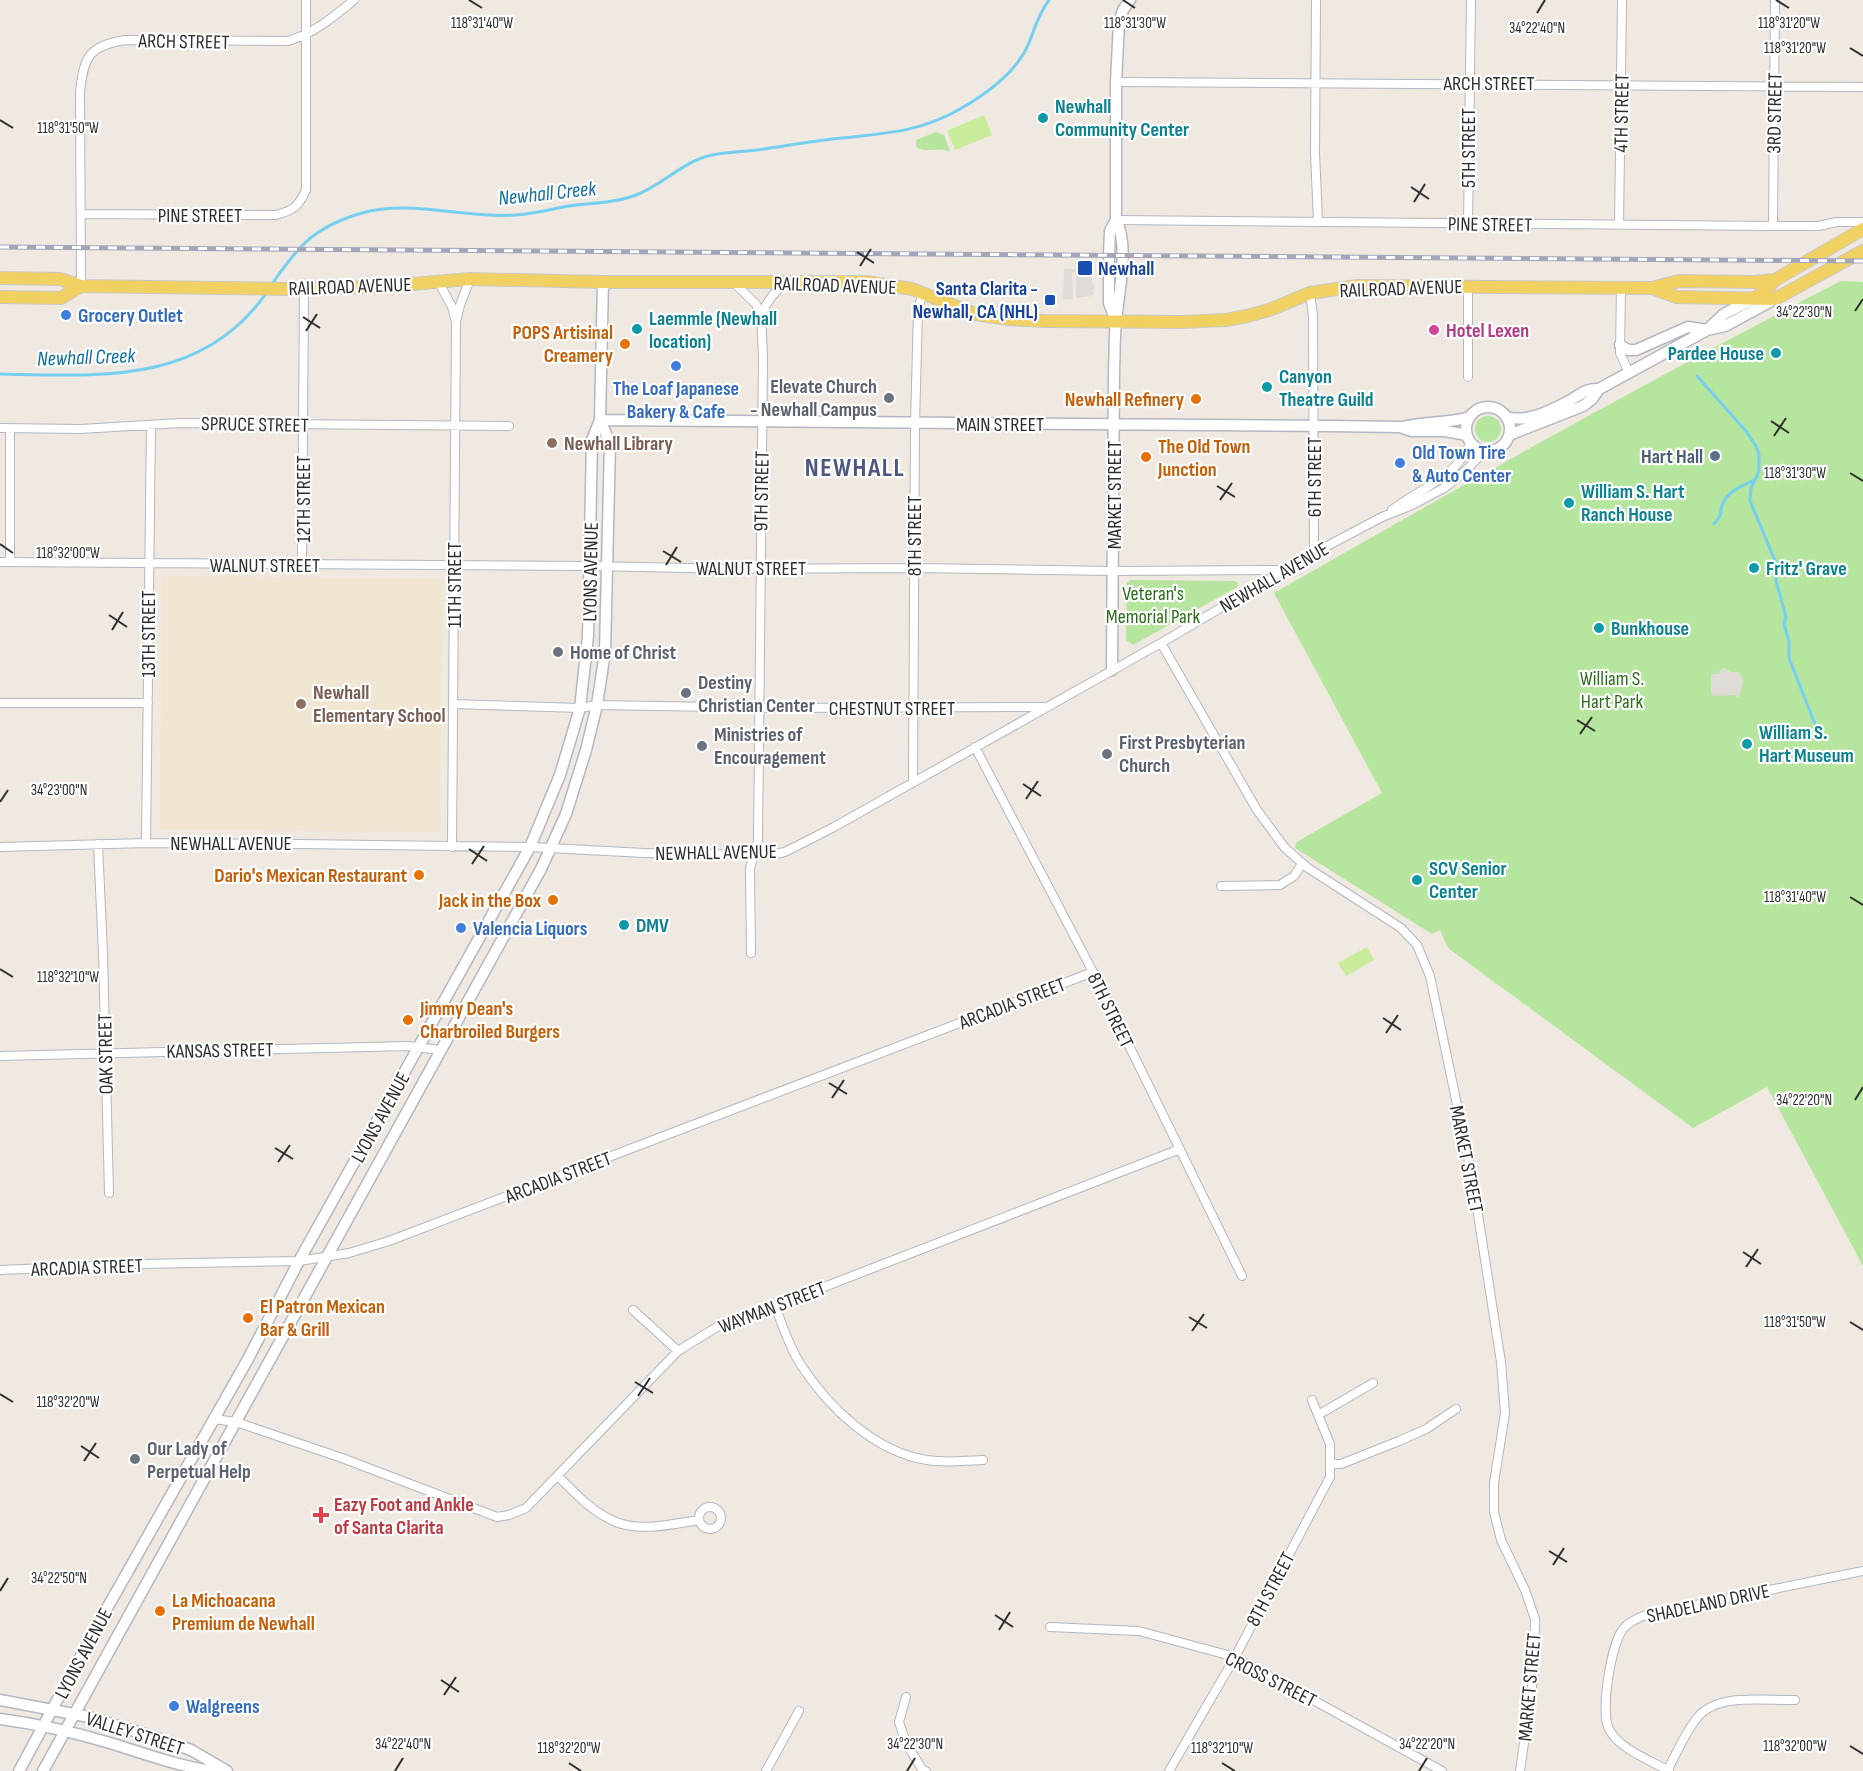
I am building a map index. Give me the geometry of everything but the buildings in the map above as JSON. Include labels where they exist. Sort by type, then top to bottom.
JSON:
[{"type":"main road","name":"MARKET STREET","points":[[1112,670],[1116,321],[1109,303],[1109,248],[1110,231],[1116,220],[1116,82],[1119,23],[1123,10],[1130,0]]},
{"type":"main road","points":[[1707,330],[1724,314],[1753,299],[1775,280],[1863,229]]},
{"type":"main road","points":[[1599,389],[1590,388],[1556,407],[1517,420],[1486,407],[1475,411],[1466,427],[1469,439],[1475,447],[1485,451],[1500,447],[1509,435],[1583,406],[1599,389],[1707,330],[1730,324],[1863,251]]},
{"type":"main road","name":"RAILROAD AVENUE","points":[[0,278],[60,279],[81,286],[289,289],[378,287],[470,279],[734,283],[836,281],[882,283],[923,292],[975,314],[989,317],[1046,321],[1226,320],[1269,310],[1310,293],[1357,286],[1652,288],[1679,281],[1775,280]]},
{"type":"main road","name":"LYONS AVENUE","points":[[19,1771],[299,1261],[530,848],[560,775],[580,708],[587,660],[591,566],[592,440],[600,420],[603,282]]},
{"type":"main road","name":"RAILROAD AVENUE","points":[[0,297],[61,297],[81,286]]},
{"type":"main road","name":"RAILROAD AVENUE","points":[[1652,288],[1676,297],[1775,299]]},
{"type":"main road","points":[[1620,345],[1628,350],[1636,350],[1688,327],[1707,330]]},
{"type":"main road","name":"MAIN STREET","points":[[1400,428],[1416,423],[1451,422],[1470,417]]},
{"type":"main road","points":[[1506,417],[1509,424],[1509,435]]},
{"type":"main road","name":"LYONS AVENUE","points":[[43,1771],[541,869],[566,814],[597,705],[605,652],[609,443],[600,420]]},
{"type":"main road","name":"MAIN STREET","points":[[600,420],[1315,426],[1445,431],[1469,439]]},
{"type":"main road","name":"VALLEY STREET","points":[[0,1700],[74,1713],[154,1737],[191,1750],[227,1771]]},
{"type":"main road","name":"VALLEY STREET","points":[[0,1719],[112,1744],[184,1767],[212,1771]]},
{"type":"street","points":[[306,0],[306,36]]},
{"type":"street","points":[[306,36],[354,0]]},
{"type":"street","points":[[1316,0],[1318,221]]},
{"type":"street","name":"5TH STREET","points":[[1468,224],[1468,83],[1471,0]]},
{"type":"street","name":"4TH STREET","points":[[1619,225],[1622,0]]},
{"type":"street","name":"3RD STREET","points":[[1773,226],[1775,0]]},
{"type":"street","name":"ARCH STREET","points":[[81,214],[81,77],[88,58],[106,43],[125,40],[288,41],[306,36]]},
{"type":"street","name":"PINE STREET","points":[[81,214],[276,216],[290,212],[299,204],[306,190],[306,36]]},
{"type":"street","name":"ARCH STREET","points":[[1116,82],[1863,87]]},
{"type":"street","points":[[81,214],[81,286]]},
{"type":"street","name":"PINE STREET","points":[[1116,220],[1773,226],[1818,226],[1837,222],[1863,222]]},
{"type":"street","name":"11TH STREET","points":[[452,847],[456,322],[470,279]]},
{"type":"street","name":"11TH STREET","points":[[438,281],[452,307],[456,322]]},
{"type":"street","points":[[762,316],[764,305],[771,295],[786,282]]},
{"type":"street","points":[[734,283],[756,304],[762,316]]},
{"type":"street","points":[[1468,286],[1468,377]]},
{"type":"street","points":[[1621,287],[1621,356],[1629,373]]},
{"type":"street","name":"12TH STREET","points":[[302,565],[304,288]]},
{"type":"street","name":"8TH STREET","points":[[913,781],[915,424],[918,310],[923,292]]},
{"type":"street","name":"6TH STREET","points":[[1310,293],[1313,316],[1315,426],[1314,553]]},
{"type":"street","name":"9TH STREET","points":[[751,953],[750,868],[758,842],[762,316]]},
{"type":"street","name":"SPRUCE STREET","points":[[0,429],[303,424],[509,426]]},
{"type":"street","name":"13TH STREET","points":[[146,843],[151,425]]},
{"type":"street","points":[[10,429],[10,562]]},
{"type":"street","name":"NEWHALL AVENUE","points":[[0,847],[146,843],[779,854],[834,827],[1161,643],[1314,553],[1382,517],[1456,468],[1466,453],[1469,439]]},
{"type":"street","name":"NEWHALL AVENUE","points":[[1382,517],[1412,505],[1443,488],[1464,473],[1485,451]]},
{"type":"street","name":"WALNUT STREET","points":[[0,562],[1113,571],[1285,570]]},
{"type":"street","name":"MARKET STREET","points":[[1161,643],[1257,810],[1285,848],[1302,864],[1401,928],[1417,945],[1430,976],[1472,1176],[1501,1362],[1505,1413],[1494,1483],[1494,1512],[1501,1540],[1525,1590],[1534,1619],[1534,1672],[1520,1771]]},
{"type":"street","points":[[0,703],[148,702]]},
{"type":"street","name":"CHESTNUT STREET","points":[[453,704],[580,708],[597,705],[912,709],[1044,707]]},
{"type":"street","name":"8TH STREET","points":[[975,747],[1093,972],[1242,1276]]},
{"type":"street","name":"OAK STREET","points":[[98,844],[109,1193]]},
{"type":"street","points":[[1221,886],[1280,885],[1294,876],[1302,864]]},
{"type":"street","name":"ARCADIA STREET","points":[[0,1270],[299,1261],[349,1253],[389,1241],[1093,972]]},
{"type":"street","name":"KANSAS STREET","points":[[0,1056],[419,1047],[440,1050]]},
{"type":"street","name":"WAYMAN STREET","points":[[214,1419],[236,1422],[342,1458],[496,1517],[509,1515],[526,1508],[678,1351],[725,1322],[775,1306],[1180,1149]]},
{"type":"street","points":[[775,1306],[790,1344],[801,1364],[825,1396],[867,1434],[906,1455],[926,1460],[956,1462],[983,1460]]},
{"type":"street","points":[[633,1310],[678,1351]]},
{"type":"street","points":[[1318,1416],[1373,1383]]},
{"type":"street","name":"8TH STREET","points":[[1169,1771],[1234,1657],[1330,1476],[1330,1444],[1312,1400]]},
{"type":"street","points":[[1330,1464],[1341,1464],[1400,1441],[1426,1429],[1456,1409]]},
{"type":"street","points":[[558,1476],[585,1503],[617,1522],[639,1526],[699,1520]]},
{"type":"street","name":"SHADELAND DRIVE","points":[[1668,1771],[1623,1744],[1608,1727],[1605,1717],[1607,1694],[1614,1650],[1621,1630],[1636,1618],[1646,1615],[1863,1571]]},
{"type":"street","name":"CROSS STREET","points":[[1050,1627],[1139,1631],[1234,1657],[1442,1771]]},
{"type":"street","points":[[906,1697],[899,1722],[906,1743],[924,1770]]},
{"type":"street","points":[[1668,1771],[1696,1719],[1705,1709],[1731,1700],[1794,1700]]},
{"type":"street","points":[[766,1771],[799,1711]]},
{"type":"shaded area","points":[[1076,264],[1080,264],[1080,272],[1092,272],[1094,290],[1091,290],[1094,293],[1090,298],[1090,296],[1076,298],[1076,272],[1072,272],[1073,299],[1063,299],[1064,269],[1075,269]]},
{"type":"shaded area","name":"Newhall Elementary School","points":[[162,576],[443,578],[440,832],[160,830]]},
{"type":"shaded area","points":[[1725,668],[1740,674],[1743,682],[1739,697],[1736,695],[1713,696],[1711,693],[1711,674],[1719,674],[1720,670]]},
{"type":"green space","points":[[984,115],[992,135],[955,150],[947,131]]},
{"type":"green space","points":[[936,132],[944,135],[950,152],[924,150],[916,147],[916,140]]},
{"type":"green space","name":"William S. Hart Park","points":[[1841,281],[1863,282],[1863,1266],[1767,1087],[1693,1128],[1448,948],[1440,930],[1432,934],[1295,848],[1296,843],[1302,839],[1382,793],[1274,593],[1556,434]]},
{"type":"green space","points":[[1488,416],[1497,420],[1501,429],[1497,438],[1488,442],[1479,438],[1475,429],[1479,420]]},
{"type":"green space","name":"Veteran's Memorial Park","points":[[1130,580],[1235,581],[1238,583],[1237,587],[1133,645],[1126,640],[1127,583]]},
{"type":"green space","points":[[1367,947],[1374,960],[1346,976],[1338,963]]},
{"type":"waterway","name":"Newhall Creek","points":[[272,284],[291,258],[309,239],[345,218],[362,213],[400,208],[496,215],[536,213],[628,198],[646,191],[692,162],[712,155],[889,133],[931,123],[970,103],[1008,74],[1023,55],[1039,16],[1049,0]]},
{"type":"waterway","name":"Newhall Creek","points":[[0,374],[112,373],[147,369],[181,359],[212,344],[241,322],[267,292]]},
{"type":"waterway","points":[[1697,376],[1746,431],[1756,446],[1759,455],[1759,471],[1751,488],[1750,501],[1776,563],[1776,581],[1786,617],[1784,624],[1789,641],[1789,658],[1815,724]]},
{"type":"waterway","points":[[1714,524],[1719,518],[1728,495],[1754,480]]},
{"type":"railway","points":[[0,247],[1863,261]]},
{"type":"place","name":"Newhall Community Center","points":[[1043,118]]},
{"type":"place","name":"Newhall","points":[[1085,268]]},
{"type":"place","name":"Santa Clarita - Newhall, CA (NHL)","points":[[1050,300]]},
{"type":"place","name":"Grocery Outlet","points":[[66,315]]},
{"type":"place","name":"Laemmle (Newhall location)","points":[[637,329]]},
{"type":"place","name":"Hotel Lexen","points":[[1434,330]]},
{"type":"place","name":"POPS Artisinal Creamery","points":[[625,344]]},
{"type":"place","name":"Pardee House","points":[[1776,353]]},
{"type":"place","name":"The Loaf Japanese Bakery & Cafe","points":[[676,366]]},
{"type":"place","name":"Canyon Theatre Guild","points":[[1267,387]]},
{"type":"place","name":"Elevate Church - Newhall Campus","points":[[889,398]]},
{"type":"place","name":"Newhall Refinery","points":[[1196,399]]},
{"type":"place","name":"Newhall Library","points":[[552,443]]},
{"type":"place","name":"Hart Hall","points":[[1715,456]]},
{"type":"place","name":"The Old Town Junction","points":[[1146,457]]},
{"type":"place","name":"Old Town Tire & Auto Center","points":[[1400,463]]},
{"type":"place","name":"William S. Hart Ranch House","points":[[1569,503]]},
{"type":"place","name":"Fritz' Grave","points":[[1754,568]]},
{"type":"place","name":"Bunkhouse","points":[[1599,628]]},
{"type":"place","name":"Home of Christ","points":[[558,652]]},
{"type":"place","name":"Destiny Christian Center","points":[[686,693]]},
{"type":"place","name":"Newhall Elementary School","points":[[301,704]]},
{"type":"place","name":"William S. Hart Museum","points":[[1747,744]]},
{"type":"place","name":"Ministries of Encouragement","points":[[702,746]]},
{"type":"place","name":"First Presbyterian Church","points":[[1107,754]]},
{"type":"place","name":"Dario's Mexican Restaurant","points":[[419,875]]},
{"type":"place","name":"SCV Senior Center","points":[[1417,880]]},
{"type":"place","name":"Jack in the Box","points":[[553,900]]},
{"type":"place","name":"DMV","points":[[624,925]]},
{"type":"place","name":"Valencia Liquors","points":[[461,928]]},
{"type":"place","name":"Jimmy Dean's Charbroiled Burgers","points":[[408,1020]]},
{"type":"place","name":"El Patron Mexican Bar & Grill","points":[[248,1318]]},
{"type":"place","name":"Our Lady of Perpetual Help","points":[[135,1459]]},
{"type":"place","name":"Eazy Foot and Ankle of Santa Clarita","points":[[321,1515]]},
{"type":"place","name":"La Michoacana Premium de Newhall","points":[[160,1611]]},
{"type":"place","name":"Walgreens","points":[[174,1706]]},
{"type":"district","name":"NEWHALL","points":[[855,467]]}]
